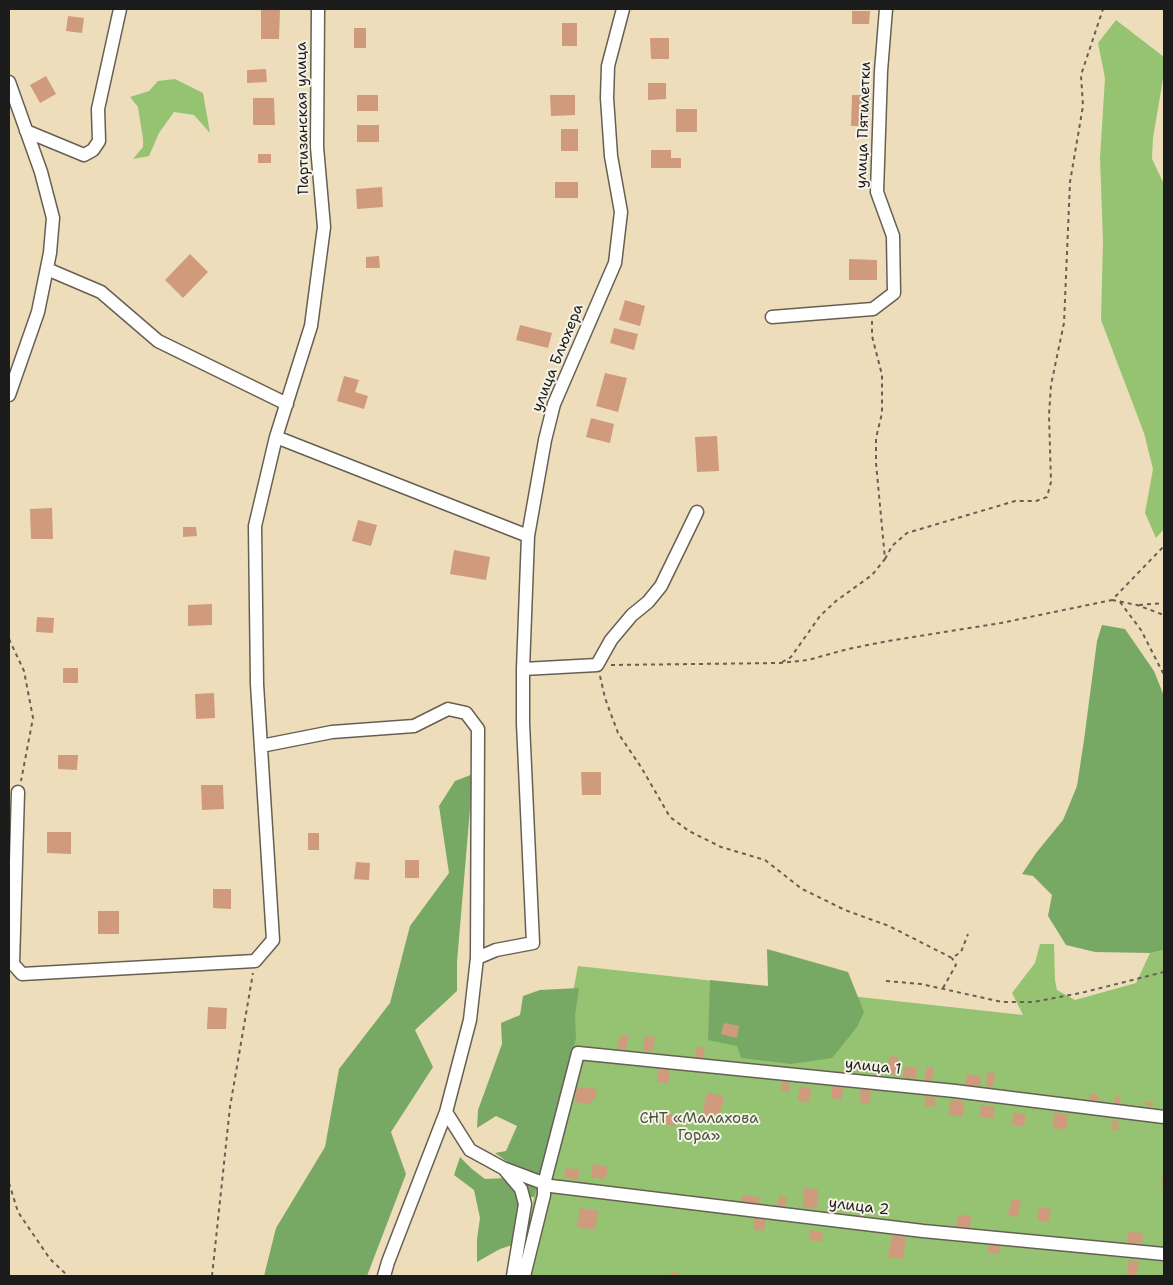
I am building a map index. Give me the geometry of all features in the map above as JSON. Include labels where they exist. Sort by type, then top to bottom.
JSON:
[{"type":"street","points":[[26,131],[84,155],[93,150],[98,141],[98,109],[120,9]]},
{"type":"street","name":"Партизанская улица","points":[[255,961],[273,940],[257,684],[255,526],[276,437],[311,326],[324,227],[317,147],[318,9]]},
{"type":"street","name":"улица Блюхера","points":[[477,958],[496,950],[533,943],[522,669],[528,536],[544,440],[554,404],[615,263],[621,212],[611,156],[607,98],[608,66],[623,9]]},
{"type":"street","name":"улица Пятилетки","points":[[873,309],[894,293],[893,236],[877,192],[881,71],[886,9]]},
{"type":"street","points":[[9,82],[41,172],[53,218],[50,254],[38,312],[9,395]]},
{"type":"street","points":[[47,269],[101,292],[158,341],[287,404]]},
{"type":"street","points":[[772,317],[873,309]]},
{"type":"street","points":[[276,437],[528,536]]},
{"type":"street","points":[[522,669],[597,665],[611,640],[632,615],[648,602],[661,586],[697,512]]},
{"type":"street","points":[[261,746],[332,732],[414,726],[448,709],[466,712],[478,729],[477,958],[470,1020],[446,1112],[384,1276]]},
{"type":"street","points":[[18,792],[13,964],[22,974],[255,961]]},
{"type":"street","name":"улица 1","points":[[547,1185],[578,1053],[955,1091],[1164,1117]]},
{"type":"street","points":[[446,1112],[470,1150],[503,1168],[521,1189],[525,1204],[513,1276]]},
{"type":"street","name":"улица 2","points":[[503,1168],[547,1185],[923,1231],[1164,1254]]},
{"type":"street","points":[[524,1276],[547,1185]]},
{"type":"path","points":[[780,664],[791,657],[820,616],[836,601],[872,575],[892,546],[908,533],[1015,501],[1036,501],[1047,497],[1051,482],[1050,385],[1064,323],[1070,182],[1083,106],[1081,75],[1103,9]]},
{"type":"path","points":[[873,309],[872,336],[882,375],[882,413],[876,438],[876,463],[884,559]]},
{"type":"path","points":[[1112,600],[1164,546]]},
{"type":"path","points":[[943,988],[956,966],[952,958],[889,926],[845,910],[802,889],[765,860],[721,847],[689,831],[670,817],[641,767],[618,733],[605,698],[597,665],[780,664],[808,660],[888,641],[1000,623],[1112,600],[1137,605],[1164,615]]},
{"type":"path","points":[[1120,602],[1141,630],[1164,675]]},
{"type":"path","points":[[1137,605],[1164,603]]},
{"type":"path","points":[[9,639],[24,671],[33,718],[18,792]]},
{"type":"path","points":[[952,958],[961,952],[968,934]]},
{"type":"path","points":[[212,1276],[230,1107],[255,961]]},
{"type":"path","points":[[886,981],[943,988],[1002,1002],[1034,1002],[1085,992],[1164,972]]},
{"type":"path","points":[[9,1183],[18,1212],[50,1259],[68,1276]]},
{"type":"green space","points":[[1116,20],[1164,57],[1164,73],[1153,138],[1152,159],[1164,184],[1164,529],[1156,538],[1145,513],[1153,469],[1144,433],[1101,320],[1103,240],[1100,158],[1105,78],[1098,43]]},
{"type":"green space","points":[[175,79],[203,93],[210,133],[194,115],[174,112],[159,133],[149,156],[133,159],[143,147],[143,139],[138,107],[130,97],[149,91],[158,81]]},
{"type":"green space","points":[[1102,625],[1125,629],[1154,671],[1164,696],[1164,950],[1150,953],[1095,952],[1066,945],[1048,916],[1052,895],[1033,876],[1022,874],[1036,853],[1063,820],[1077,786],[1097,641]]},
{"type":"green space","points":[[473,774],[457,962],[457,991],[415,1030],[433,1067],[391,1132],[406,1174],[367,1276],[264,1276],[276,1228],[325,1147],[339,1069],[390,1003],[410,926],[449,873],[439,806],[455,781]]},
{"type":"green space","name":"СНТ «Малахова Гора»","points":[[1040,944],[1054,944],[1057,990],[1075,1000],[1136,983],[1150,953],[1164,950],[1164,1276],[519,1276],[578,966],[1023,1015],[1012,993],[1035,963]]},
{"type":"green space","points":[[767,949],[848,972],[864,1012],[857,1027],[832,1058],[791,1064],[741,1058],[737,1046],[708,1040],[710,980],[768,986]]},
{"type":"green space","points":[[579,988],[575,1015],[576,1038],[570,1066],[534,1197],[529,1197],[509,1163],[495,1153],[506,1151],[517,1126],[496,1116],[477,1128],[478,1110],[502,1044],[501,1023],[520,1015],[523,996],[540,990]]},
{"type":"green space","points":[[460,1157],[485,1179],[506,1178],[518,1190],[521,1203],[512,1245],[500,1249],[477,1262],[477,1239],[480,1218],[474,1190],[454,1175]]},
{"type":"building","points":[[261,10],[280,10],[279,39],[261,39]]},
{"type":"building","points":[[852,11],[870,11],[869,24],[852,24]]},
{"type":"building","points":[[68,16],[84,18],[82,33],[66,31]]},
{"type":"building","points":[[562,23],[577,23],[577,46],[562,46]]},
{"type":"building","points":[[354,28],[366,28],[366,48],[354,48]]},
{"type":"building","points":[[650,38],[669,38],[669,59],[651,59]]},
{"type":"building","points":[[266,69],[267,82],[247,83],[247,70]]},
{"type":"building","points":[[46,76],[56,94],[40,103],[30,85]]},
{"type":"building","points":[[648,83],[666,83],[666,99],[648,100]]},
{"type":"building","points":[[357,95],[378,95],[378,111],[357,111]]},
{"type":"building","points":[[550,95],[575,95],[575,115],[551,116]]},
{"type":"building","points":[[852,95],[870,95],[869,126],[851,126]]},
{"type":"building","points":[[253,98],[274,98],[275,125],[253,125]]},
{"type":"building","points":[[676,109],[697,109],[697,132],[676,132]]},
{"type":"building","points":[[357,125],[379,125],[379,142],[357,142]]},
{"type":"building","points":[[561,129],[578,129],[578,151],[561,151]]},
{"type":"building","points":[[651,150],[671,150],[671,158],[681,158],[681,168],[651,168]]},
{"type":"building","points":[[258,154],[271,154],[271,163],[258,163]]},
{"type":"building","points":[[555,182],[578,182],[578,198],[555,198]]},
{"type":"building","points":[[382,187],[383,207],[357,209],[356,189]]},
{"type":"building","points":[[190,254],[208,272],[183,298],[165,280]]},
{"type":"building","points":[[379,256],[380,268],[366,268],[366,257]]},
{"type":"building","points":[[849,259],[877,260],[877,280],[849,280]]},
{"type":"building","points":[[625,300],[645,306],[640,326],[619,320]]},
{"type":"building","points":[[520,325],[552,333],[548,348],[516,340]]},
{"type":"building","points":[[614,328],[638,334],[634,350],[610,343]]},
{"type":"building","points":[[605,373],[627,378],[618,412],[596,406]]},
{"type":"building","points":[[344,376],[359,380],[355,392],[368,396],[364,409],[337,401]]},
{"type":"building","points":[[591,418],[614,424],[610,443],[586,437]]},
{"type":"building","points":[[717,436],[719,471],[697,472],[695,437]]},
{"type":"building","points":[[52,508],[53,539],[31,539],[30,509]]},
{"type":"building","points":[[358,520],[377,525],[371,546],[352,541]]},
{"type":"building","points":[[183,527],[196,527],[197,536],[183,537]]},
{"type":"building","points":[[454,550],[490,557],[486,580],[450,574]]},
{"type":"building","points":[[212,604],[212,625],[188,626],[188,605]]},
{"type":"building","points":[[37,617],[54,618],[53,633],[36,632]]},
{"type":"building","points":[[63,668],[78,668],[78,683],[63,683]]},
{"type":"building","points":[[214,693],[215,718],[196,719],[195,694]]},
{"type":"building","points":[[58,755],[78,755],[77,770],[58,769]]},
{"type":"building","points":[[581,772],[601,772],[601,795],[582,795]]},
{"type":"building","points":[[201,785],[223,785],[224,809],[202,810]]},
{"type":"building","points":[[47,832],[71,832],[71,854],[47,853]]},
{"type":"building","points":[[308,833],[319,833],[319,850],[308,850]]},
{"type":"building","points":[[405,860],[419,860],[419,878],[405,878]]},
{"type":"building","points":[[356,862],[370,863],[369,880],[354,879]]},
{"type":"building","points":[[213,889],[231,889],[231,909],[213,908]]},
{"type":"building","points":[[98,911],[119,911],[119,934],[98,934]]},
{"type":"building","points":[[208,1007],[227,1008],[226,1029],[207,1029]]},
{"type":"building","points":[[724,1023],[739,1026],[737,1038],[721,1034]]},
{"type":"building","points":[[620,1035],[629,1036],[626,1049],[617,1048]]},
{"type":"building","points":[[645,1036],[655,1037],[653,1051],[643,1050]]},
{"type":"building","points":[[697,1046],[705,1048],[703,1060],[695,1059]]},
{"type":"building","points":[[890,1056],[899,1057],[896,1075],[887,1073]]},
{"type":"building","points":[[905,1066],[917,1068],[916,1079],[903,1077]]},
{"type":"building","points":[[927,1066],[934,1068],[931,1083],[924,1081]]},
{"type":"building","points":[[659,1068],[670,1070],[668,1084],[657,1082]]},
{"type":"building","points":[[988,1072],[996,1074],[992,1087],[985,1085]]},
{"type":"building","points":[[967,1074],[981,1076],[979,1090],[965,1088]]},
{"type":"building","points":[[782,1082],[790,1083],[789,1092],[781,1091]]},
{"type":"building","points":[[801,1086],[812,1089],[808,1103],[797,1100]]},
{"type":"building","points":[[832,1086],[843,1087],[842,1100],[831,1098]]},
{"type":"building","points":[[577,1087],[597,1089],[595,1100],[591,1100],[591,1104],[575,1102]]},
{"type":"building","points":[[861,1088],[871,1090],[869,1104],[860,1102]]},
{"type":"building","points":[[707,1093],[724,1096],[718,1123],[701,1120]]},
{"type":"building","points":[[1091,1093],[1099,1095],[1097,1101],[1089,1100]]},
{"type":"building","points":[[926,1096],[935,1098],[934,1107],[924,1106]]},
{"type":"building","points":[[1115,1096],[1121,1097],[1120,1103],[1114,1103]]},
{"type":"building","points":[[951,1099],[965,1102],[962,1117],[949,1115]]},
{"type":"building","points":[[1146,1101],[1153,1102],[1152,1106],[1146,1106]]},
{"type":"building","points":[[981,1105],[995,1107],[993,1119],[980,1117]]},
{"type":"building","points":[[1014,1112],[1026,1114],[1024,1127],[1012,1125]]},
{"type":"building","points":[[1055,1112],[1068,1115],[1066,1130],[1052,1127]]},
{"type":"building","points":[[666,1114],[676,1115],[675,1126],[665,1124]]},
{"type":"building","points":[[1113,1120],[1119,1121],[1117,1131],[1111,1129]]},
{"type":"building","points":[[593,1164],[608,1167],[605,1179],[591,1177]]},
{"type":"building","points":[[566,1168],[579,1170],[578,1180],[564,1177]]},
{"type":"building","points":[[1163,1174],[1164,1186],[1161,1186]]},
{"type":"building","points":[[804,1188],[818,1189],[817,1208],[803,1207]]},
{"type":"building","points":[[742,1195],[759,1197],[758,1207],[741,1205]]},
{"type":"building","points":[[779,1196],[787,1198],[785,1208],[777,1206]]},
{"type":"building","points":[[1012,1199],[1021,1201],[1018,1217],[1008,1215]]},
{"type":"building","points":[[1039,1207],[1051,1209],[1049,1222],[1037,1220]]},
{"type":"building","points":[[580,1208],[598,1211],[595,1230],[577,1227]]},
{"type":"building","points":[[959,1214],[972,1217],[969,1229],[956,1227]]},
{"type":"building","points":[[755,1216],[766,1218],[764,1231],[753,1229]]},
{"type":"building","points":[[810,1230],[823,1232],[821,1242],[809,1240]]},
{"type":"building","points":[[1128,1232],[1143,1233],[1142,1243],[1127,1243]]},
{"type":"building","points":[[892,1235],[906,1237],[903,1259],[888,1257]]},
{"type":"building","points":[[989,1244],[1000,1245],[999,1254],[988,1253]]},
{"type":"building","points":[[1129,1260],[1139,1262],[1136,1276],[1126,1276]]},
{"type":"building","points":[[671,1272],[679,1273],[678,1276],[670,1276]]}]
